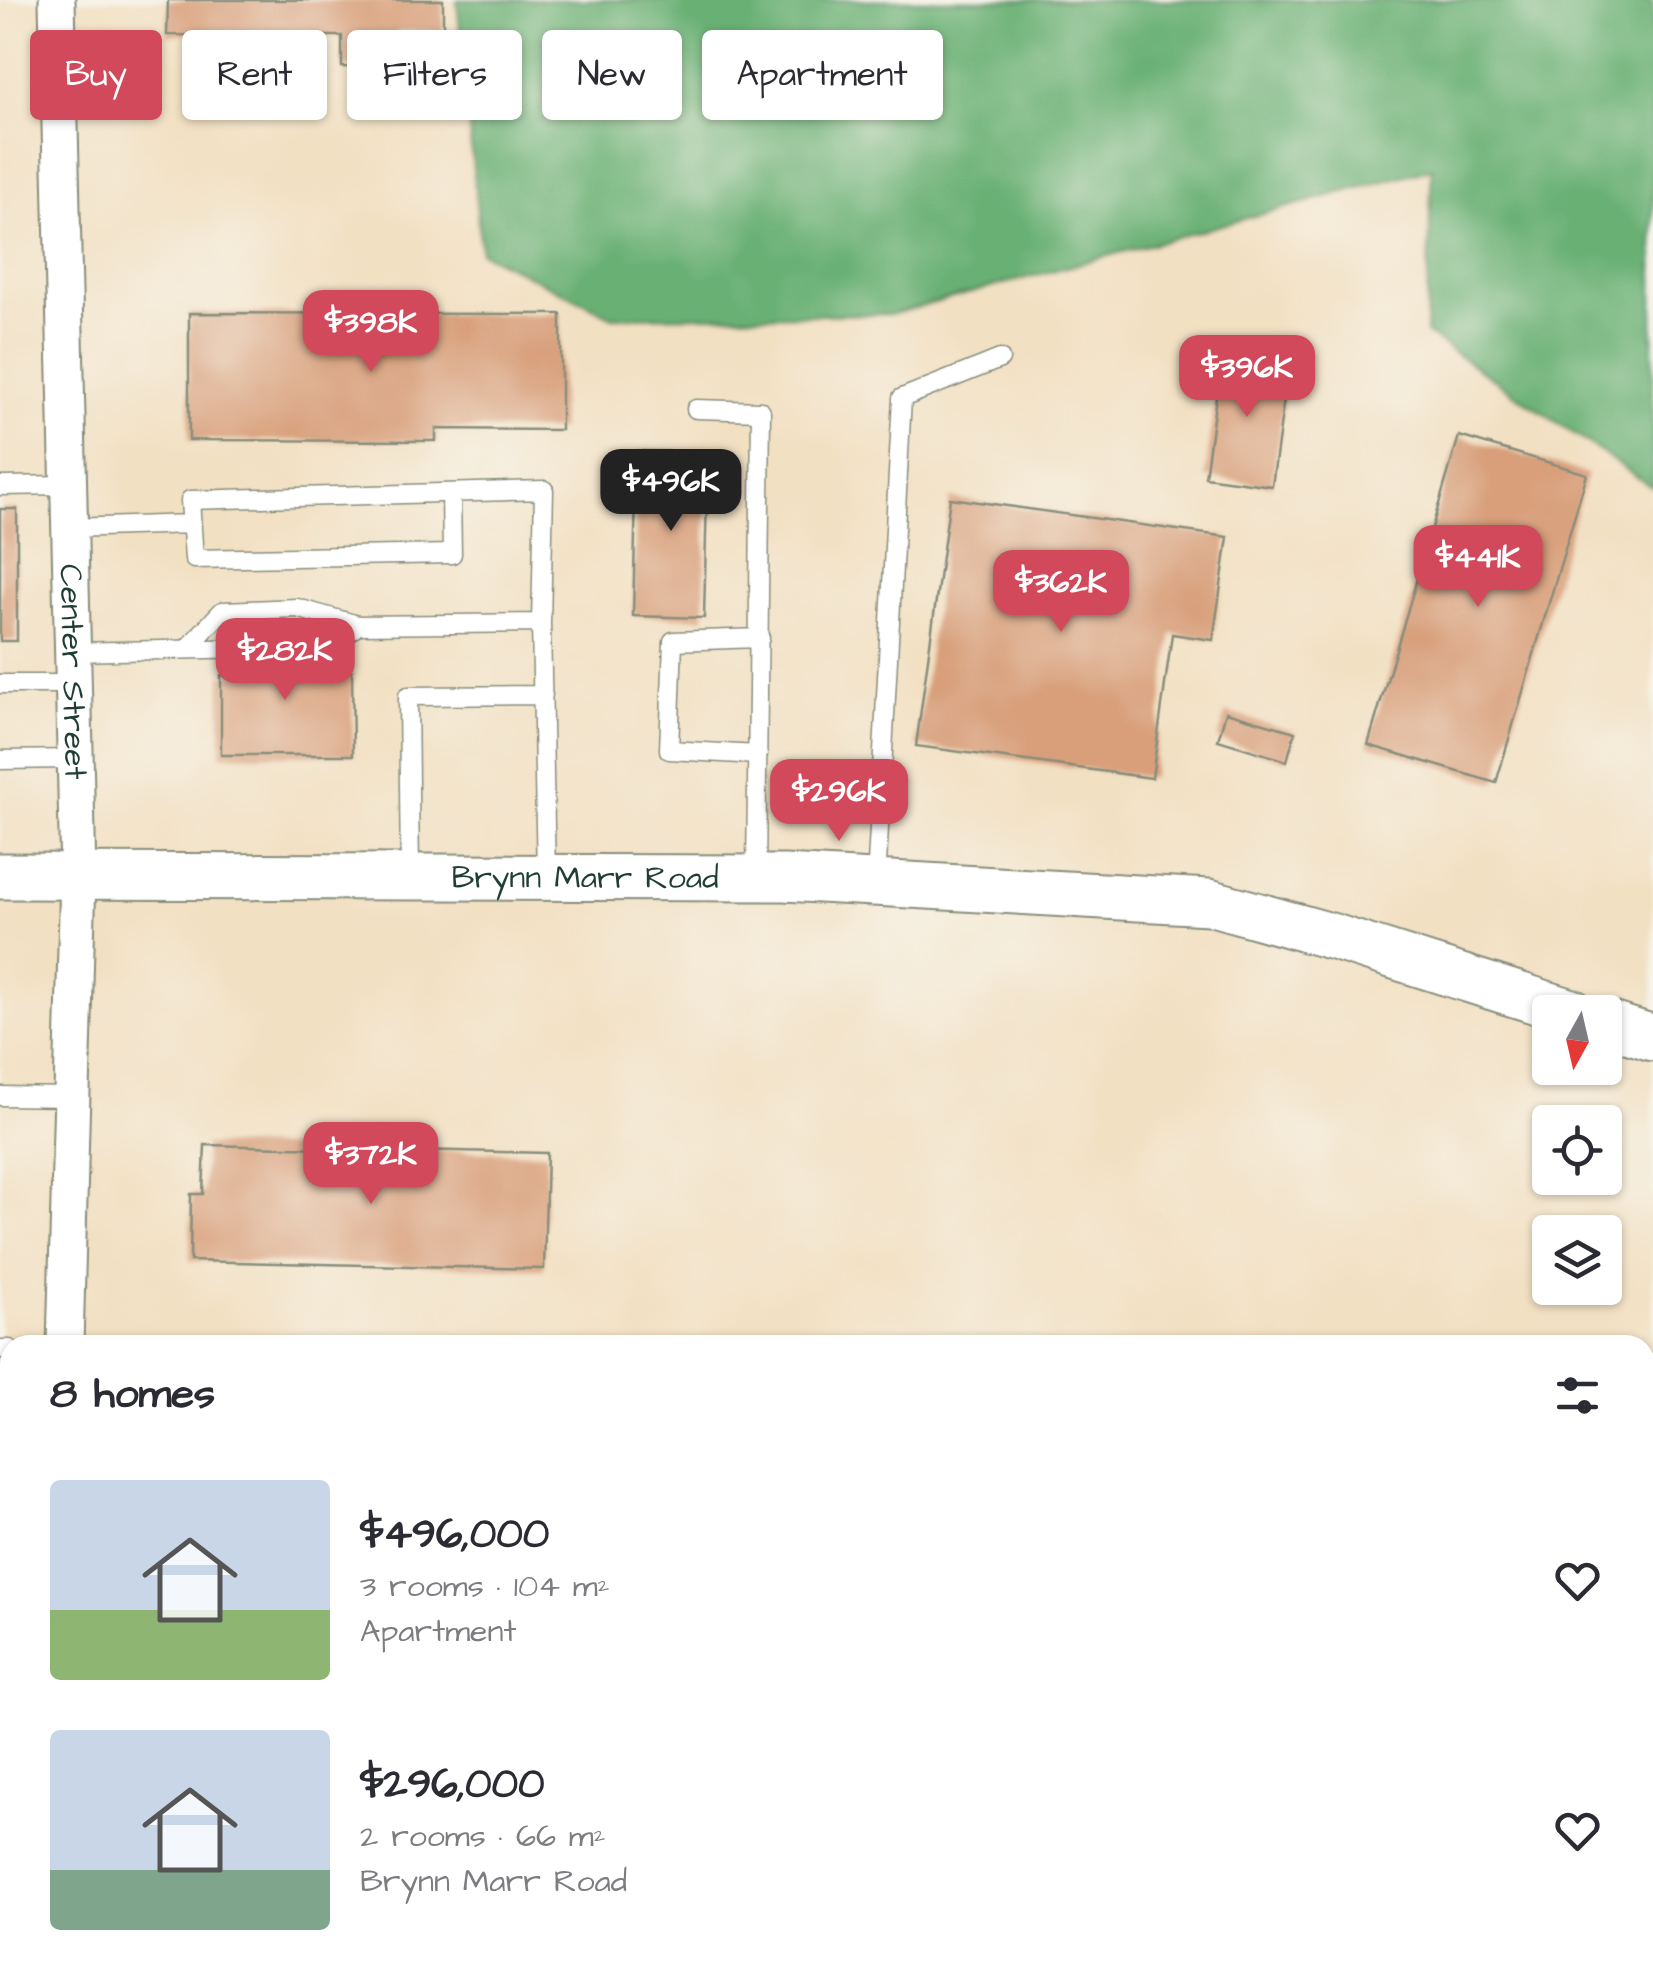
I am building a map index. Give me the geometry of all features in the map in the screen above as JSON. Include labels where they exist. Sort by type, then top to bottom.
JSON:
[{"type":"street","name":"Center Street","points":[[57,0],[78,876],[65,1335]]},
{"type":"street","name":"Brynn Marr Road","points":[[0,876],[756,878],[1210,902],[1532,999]]},
{"type":"street","points":[[1622,1028],[1653,1038]]},
{"type":"lane","points":[[876,883],[902,398],[1000,358]]},
{"type":"lane","points":[[696,408],[762,411],[756,878]]},
{"type":"lane","points":[[0,486],[69,485]]},
{"type":"lane","points":[[451,495],[452,554],[194,559],[190,500],[544,490],[541,622],[546,878]]},
{"type":"lane","points":[[70,528],[191,524]]},
{"type":"lane","points":[[187,649],[222,611],[297,608],[358,625],[541,622]]},
{"type":"lane","points":[[298,648],[329,648],[358,625]]},
{"type":"lane","points":[[758,755],[669,750],[673,641],[760,638]]},
{"type":"lane","points":[[0,684],[187,649],[252,648]]},
{"type":"lane","points":[[410,877],[408,696],[543,694]]},
{"type":"lane","points":[[0,760],[75,759]]},
{"type":"lane","points":[[0,1096],[72,1097]]},
{"type":"green space","points":[[457,0],[1649,0],[1653,2],[1653,488],[1426,333],[1432,168],[893,314],[613,317],[481,252],[468,120],[522,120],[522,30],[460,30]]},
{"type":"building","points":[[168,0],[443,0],[443,30],[347,30],[347,67],[342,67],[342,36],[327,36],[327,30],[182,30],[182,35],[167,35]]},
{"type":"building","points":[[189,313],[561,314],[561,430],[436,429],[436,441],[189,440]]},
{"type":"building","points":[[1222,353],[1289,362],[1272,486],[1205,477]]},
{"type":"building","points":[[1459,436],[1587,474],[1496,783],[1368,745]]},
{"type":"building","points":[[637,451],[708,452],[704,618],[633,616]]},
{"type":"building","points":[[950,498],[1228,537],[1213,640],[1172,634],[1152,778],[916,746]]},
{"type":"building","points":[[0,509],[17,509],[17,641],[0,641]]},
{"type":"building","points":[[298,625],[298,671],[352,671],[353,755],[221,755],[221,675],[252,675],[252,626]]},
{"type":"building","points":[[1226,712],[1295,732],[1287,761],[1218,740]]},
{"type":"building","points":[[205,1145],[547,1153],[544,1269],[190,1261],[191,1194],[203,1194]]}]
